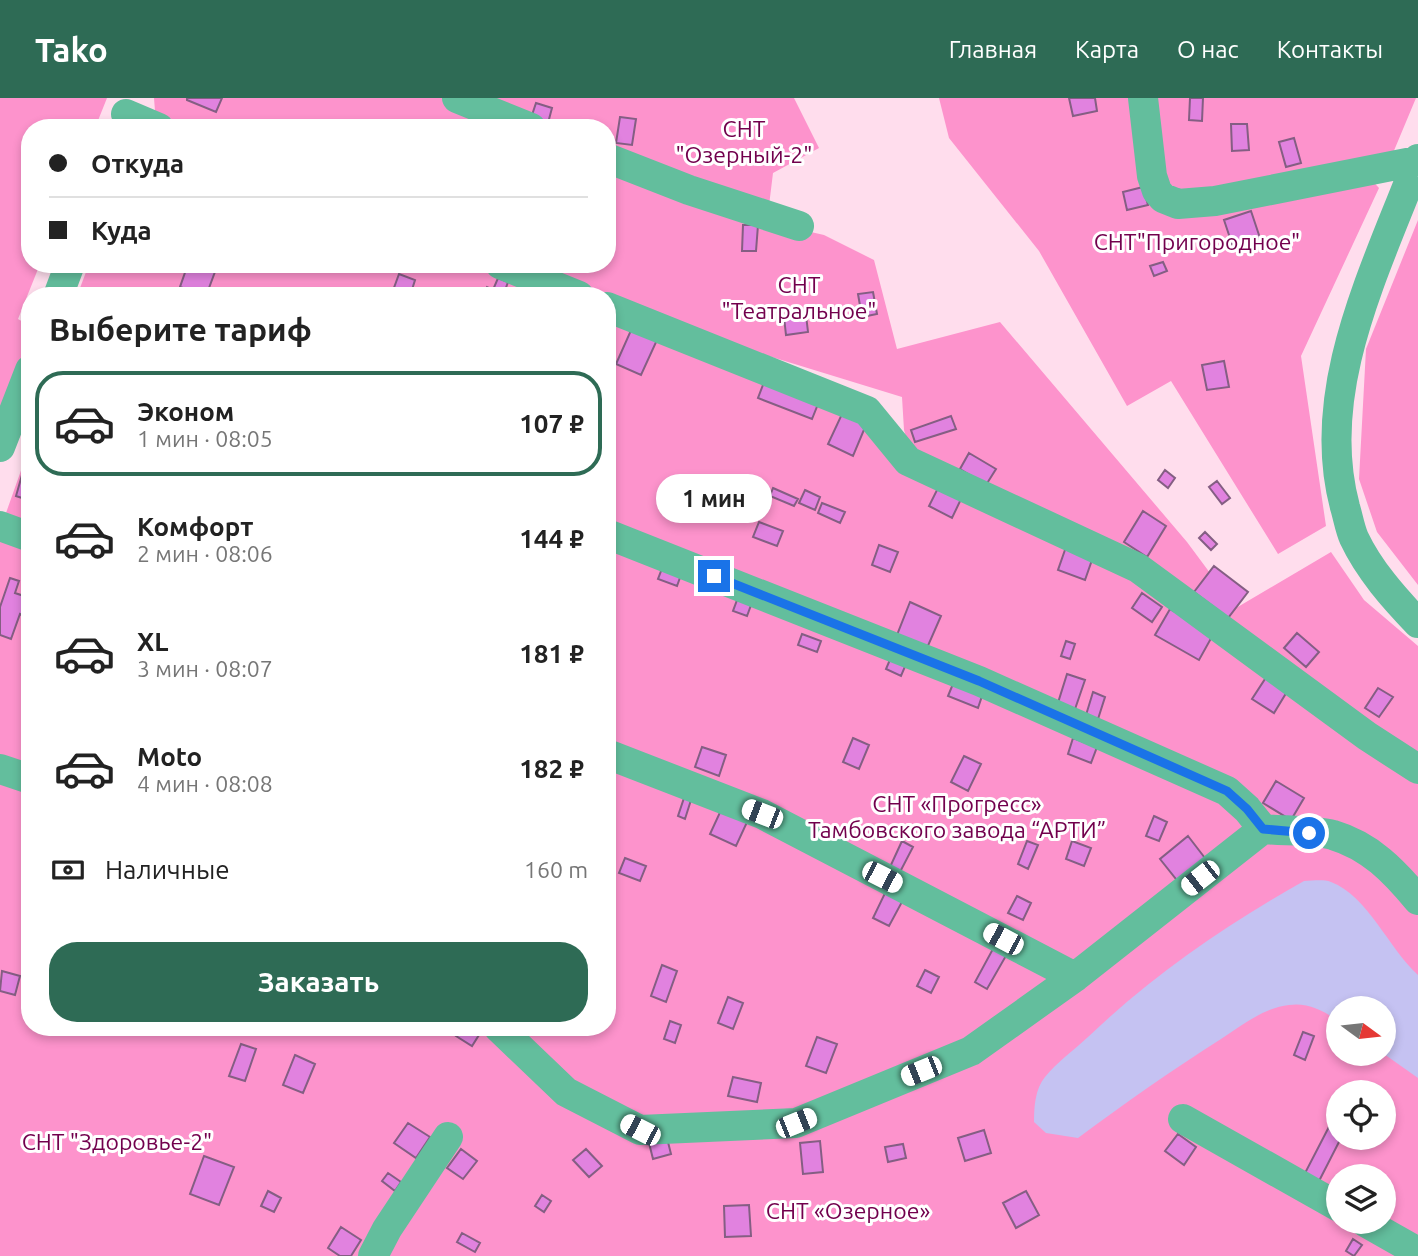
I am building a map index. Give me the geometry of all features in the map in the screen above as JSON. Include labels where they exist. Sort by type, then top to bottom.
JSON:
[{"type":"street","points":[[457,98],[509,119]]},
{"type":"street","points":[[1143,98],[1152,176],[1157,191],[1170,202],[1187,204],[1215,201],[1418,160]]},
{"type":"street","points":[[1418,160],[1350,344],[1339,387],[1335,433],[1337,470],[1354,537],[1393,597],[1418,623]]},
{"type":"street","points":[[616,162],[689,191],[799,226]]},
{"type":"street","points":[[522,273],[557,287]]},
{"type":"street","points":[[616,311],[867,411],[908,461],[1138,568],[1367,736],[1418,769]]},
{"type":"street","points":[[0,447],[21,393]]},
{"type":"street","points":[[0,526],[21,534]]},
{"type":"street","points":[[616,538],[979,681],[1214,785],[1227,791],[1247,809],[1263,829]]},
{"type":"street","points":[[616,757],[762,814],[1075,977]]},
{"type":"street","points":[[0,769],[21,776]]},
{"type":"street","points":[[507,1036],[566,1092],[640,1130],[796,1123],[971,1051],[1075,977],[1263,829],[1332,835],[1373,853],[1397,874],[1418,900]]},
{"type":"street","points":[[1183,1119],[1326,1200]]},
{"type":"street","points":[[373,1256],[387,1229],[448,1137]]},
{"type":"street","points":[[1386,1234],[1418,1252]]},
{"type":"green space","points":[[0,98],[107,98],[99,119],[21,119],[21,273],[36,273],[31,287],[21,287],[21,312],[18,319],[21,321],[21,360],[0,413]]},
{"type":"green space","name":"СНТ «Прогресс» Тамбовского завода “АРТИ”","points":[[154,98],[794,98],[819,148],[773,173],[767,222],[824,235],[874,260],[897,349],[1000,322],[1187,542],[1236,608],[1331,552],[1364,600],[1418,646],[1418,1256],[0,1256],[0,778],[21,786],[21,1036],[616,1036],[616,325],[814,397],[909,447],[904,430],[902,397],[625,312],[616,304],[616,287],[565,287],[534,273],[616,273],[616,119],[171,119],[155,111]]},
{"type":"green space","name":"СНТ\"Пригородное\"","points":[[939,98],[1416,98],[1393,153],[1366,174],[1379,188],[1301,356],[1326,526],[1278,554],[1171,381],[1127,406],[1039,251],[949,138]]},
{"type":"green space","points":[[1418,220],[1418,585],[1377,532],[1359,479],[1366,349]]},
{"type":"green space","points":[[86,273],[490,273],[524,287],[80,287]]},
{"type":"green space","points":[[21,470],[21,766],[0,759],[0,530]]},
{"type":"water","points":[[1304,881],[1331,882],[1356,899],[1418,975],[1418,1078],[1396,1062],[1396,996],[1326,996],[1326,1014],[1302,1005],[1289,1005],[1262,1013],[1149,1087],[1078,1138],[1046,1133],[1034,1122],[1039,1087],[1060,1061],[1164,972],[1246,915]]},
{"type":"building","points":[[187,98],[222,98],[216,112]]},
{"type":"building","points":[[1069,98],[1095,98],[1097,111],[1073,116]]},
{"type":"building","points":[[1190,98],[1203,98],[1202,121],[1189,120]]},
{"type":"building","points":[[536,103],[552,108],[549,119],[531,118]]},
{"type":"building","points":[[620,117],[636,119],[632,145],[616,143]]},
{"type":"building","points":[[1231,124],[1247,124],[1249,150],[1232,151]]},
{"type":"building","points":[[1294,138],[1301,163],[1286,167],[1279,142]]},
{"type":"building","points":[[1143,187],[1148,205],[1127,210],[1123,192]]},
{"type":"building","points":[[1251,211],[1260,238],[1233,247],[1224,220]]},
{"type":"building","points":[[743,225],[758,225],[756,251],[742,251]]},
{"type":"building","points":[[1163,262],[1167,271],[1154,276],[1150,266]]},
{"type":"building","points":[[185,273],[215,273],[209,287],[180,287]]},
{"type":"building","points":[[399,274],[415,280],[413,287],[394,287]]},
{"type":"building","points":[[498,278],[508,282],[506,287],[494,287]]},
{"type":"building","points":[[873,292],[877,314],[862,317],[858,294]]},
{"type":"building","points":[[806,315],[808,332],[786,335],[784,317]]},
{"type":"building","points":[[632,328],[657,340],[641,375],[616,364]]},
{"type":"building","points":[[1224,361],[1229,387],[1207,390],[1202,365]]},
{"type":"building","points":[[766,377],[820,399],[812,419],[758,398]]},
{"type":"building","points":[[842,414],[866,425],[853,456],[828,444]]},
{"type":"building","points":[[951,416],[956,429],[915,442],[911,430]]},
{"type":"building","points":[[969,453],[996,469],[986,485],[960,469]]},
{"type":"building","points":[[1165,470],[1175,478],[1168,488],[1158,480]]},
{"type":"building","points":[[21,478],[21,498],[16,496]]},
{"type":"building","points":[[1217,481],[1230,498],[1222,504],[1209,487]]},
{"type":"building","points":[[939,486],[962,497],[952,518],[929,506]]},
{"type":"building","points":[[773,488],[798,499],[794,506],[770,496]]},
{"type":"building","points":[[805,490],[820,497],[815,510],[799,503]]},
{"type":"building","points":[[822,503],[845,512],[840,523],[818,513]]},
{"type":"building","points":[[1143,511],[1166,526],[1147,557],[1124,542]]},
{"type":"building","points":[[759,522],[783,531],[777,546],[753,537]]},
{"type":"building","points":[[1205,532],[1217,544],[1211,550],[1199,538]]},
{"type":"building","points":[[879,545],[898,552],[890,572],[872,565]]},
{"type":"building","points":[[1066,547],[1093,557],[1085,580],[1058,570]]},
{"type":"building","points":[[663,566],[682,572],[677,586],[658,579]]},
{"type":"building","points":[[1214,566],[1248,592],[1228,618],[1194,592]]},
{"type":"building","points":[[10,578],[19,581],[15,593],[21,595],[21,614],[11,639],[0,635],[0,607]]},
{"type":"building","points":[[740,592],[754,597],[747,616],[733,611]]},
{"type":"building","points":[[1142,593],[1162,607],[1152,622],[1132,608]]},
{"type":"building","points":[[910,602],[941,616],[927,648],[897,635]]},
{"type":"building","points":[[1170,609],[1214,633],[1199,660],[1155,635]]},
{"type":"building","points":[[1297,633],[1319,652],[1306,667],[1284,648]]},
{"type":"building","points":[[802,634],[821,641],[817,652],[798,645]]},
{"type":"building","points":[[1066,641],[1075,644],[1070,659],[1061,656]]},
{"type":"building","points":[[894,650],[909,657],[901,676],[886,669]]},
{"type":"building","points":[[1067,674],[1085,680],[1074,712],[1057,706]]},
{"type":"building","points":[[1267,676],[1288,690],[1274,713],[1252,699]]},
{"type":"building","points":[[955,679],[984,690],[978,708],[948,696]]},
{"type":"building","points":[[1378,688],[1393,697],[1379,717],[1365,708]]},
{"type":"building","points":[[1093,692],[1105,697],[1098,719],[1086,715]]},
{"type":"building","points":[[853,738],[869,745],[859,769],[843,762]]},
{"type":"building","points":[[1073,738],[1097,747],[1091,763],[1068,754]]},
{"type":"building","points":[[702,747],[726,755],[719,776],[695,767]]},
{"type":"building","points":[[964,756],[981,764],[968,791],[951,782]]},
{"type":"building","points":[[1276,781],[1304,798],[1291,820],[1263,803]]},
{"type":"building","points":[[684,798],[691,800],[685,819],[678,816]]},
{"type":"building","points":[[722,808],[748,820],[736,846],[710,834]]},
{"type":"building","points":[[1154,816],[1167,822],[1159,841],[1146,836]]},
{"type":"building","points":[[1188,836],[1208,862],[1180,884],[1160,859]]},
{"type":"building","points":[[902,841],[913,847],[900,872],[890,867]]},
{"type":"building","points":[[1027,841],[1038,845],[1028,869],[1018,864]]},
{"type":"building","points":[[1072,841],[1091,848],[1084,866],[1066,859]]},
{"type":"building","points":[[625,858],[646,866],[640,881],[619,873]]},
{"type":"building","points":[[886,891],[903,900],[889,926],[873,918]]},
{"type":"building","points":[[1017,896],[1031,903],[1023,920],[1008,913]]},
{"type":"building","points":[[994,947],[1007,954],[987,989],[975,982]]},
{"type":"building","points":[[662,965],[677,971],[666,1002],[651,996]]},
{"type":"building","points":[[925,970],[939,977],[931,993],[917,986]]},
{"type":"building","points":[[2,971],[20,976],[15,995],[0,991]]},
{"type":"building","points":[[728,997],[743,1003],[733,1029],[718,1023]]},
{"type":"building","points":[[670,1021],[681,1025],[675,1043],[664,1039]]},
{"type":"building","points":[[1303,1032],[1314,1036],[1305,1060],[1294,1055]]},
{"type":"building","points":[[456,1036],[478,1036],[472,1046]]},
{"type":"building","points":[[817,1037],[837,1044],[826,1073],[806,1066]]},
{"type":"building","points":[[241,1044],[256,1049],[245,1081],[229,1076]]},
{"type":"building","points":[[295,1055],[315,1064],[303,1093],[283,1085]]},
{"type":"building","points":[[733,1077],[761,1083],[757,1102],[728,1096]]},
{"type":"building","points":[[408,1123],[430,1137],[416,1158],[394,1143]]},
{"type":"building","points":[[984,1130],[991,1153],[965,1161],[958,1138]]},
{"type":"building","points":[[1326,1133],[1326,1150],[1335,1150],[1318,1183],[1304,1175]]},
{"type":"building","points":[[666,1134],[671,1154],[653,1159],[648,1139]]},
{"type":"building","points":[[1178,1134],[1196,1147],[1184,1165],[1165,1151]]},
{"type":"building","points":[[820,1141],[823,1172],[803,1174],[800,1143]]},
{"type":"building","points":[[903,1144],[906,1158],[888,1162],[885,1147]]},
{"type":"building","points":[[461,1149],[477,1161],[463,1179],[447,1168]]},
{"type":"building","points":[[586,1149],[602,1166],[589,1177],[573,1160]]},
{"type":"building","points":[[204,1156],[234,1167],[219,1205],[190,1194]]},
{"type":"building","points":[[388,1173],[401,1182],[395,1191],[382,1181]]},
{"type":"building","points":[[268,1191],[281,1198],[274,1212],[261,1206]]},
{"type":"building","points":[[1026,1191],[1039,1215],[1016,1228],[1003,1203]]},
{"type":"building","points":[[542,1195],[551,1201],[544,1212],[535,1206]]},
{"type":"building","points":[[749,1205],[751,1236],[725,1237],[724,1206]]},
{"type":"building","points":[[341,1227],[361,1240],[351,1256],[340,1256],[328,1248]]},
{"type":"building","points":[[462,1233],[480,1243],[475,1252],[457,1242]]},
{"type":"building","points":[[1353,1239],[1362,1245],[1354,1256],[1346,1251]]},
{"type":"route","points":[[714,576],[979,681],[1227,791],[1247,809],[1263,829],[1309,833]]},
{"type":"park label","name":"СНТ \"Озерный-2\"","points":[[744,141]]},
{"type":"park label","name":"СНТ \"Театральное\"","points":[[799,297]]},
{"type":"park label","name":"СНТ \"Здоровье-2\"","points":[[117,1141]]},
{"type":"park label","name":"СНТ «Озерное»","points":[[848,1210]]}]
